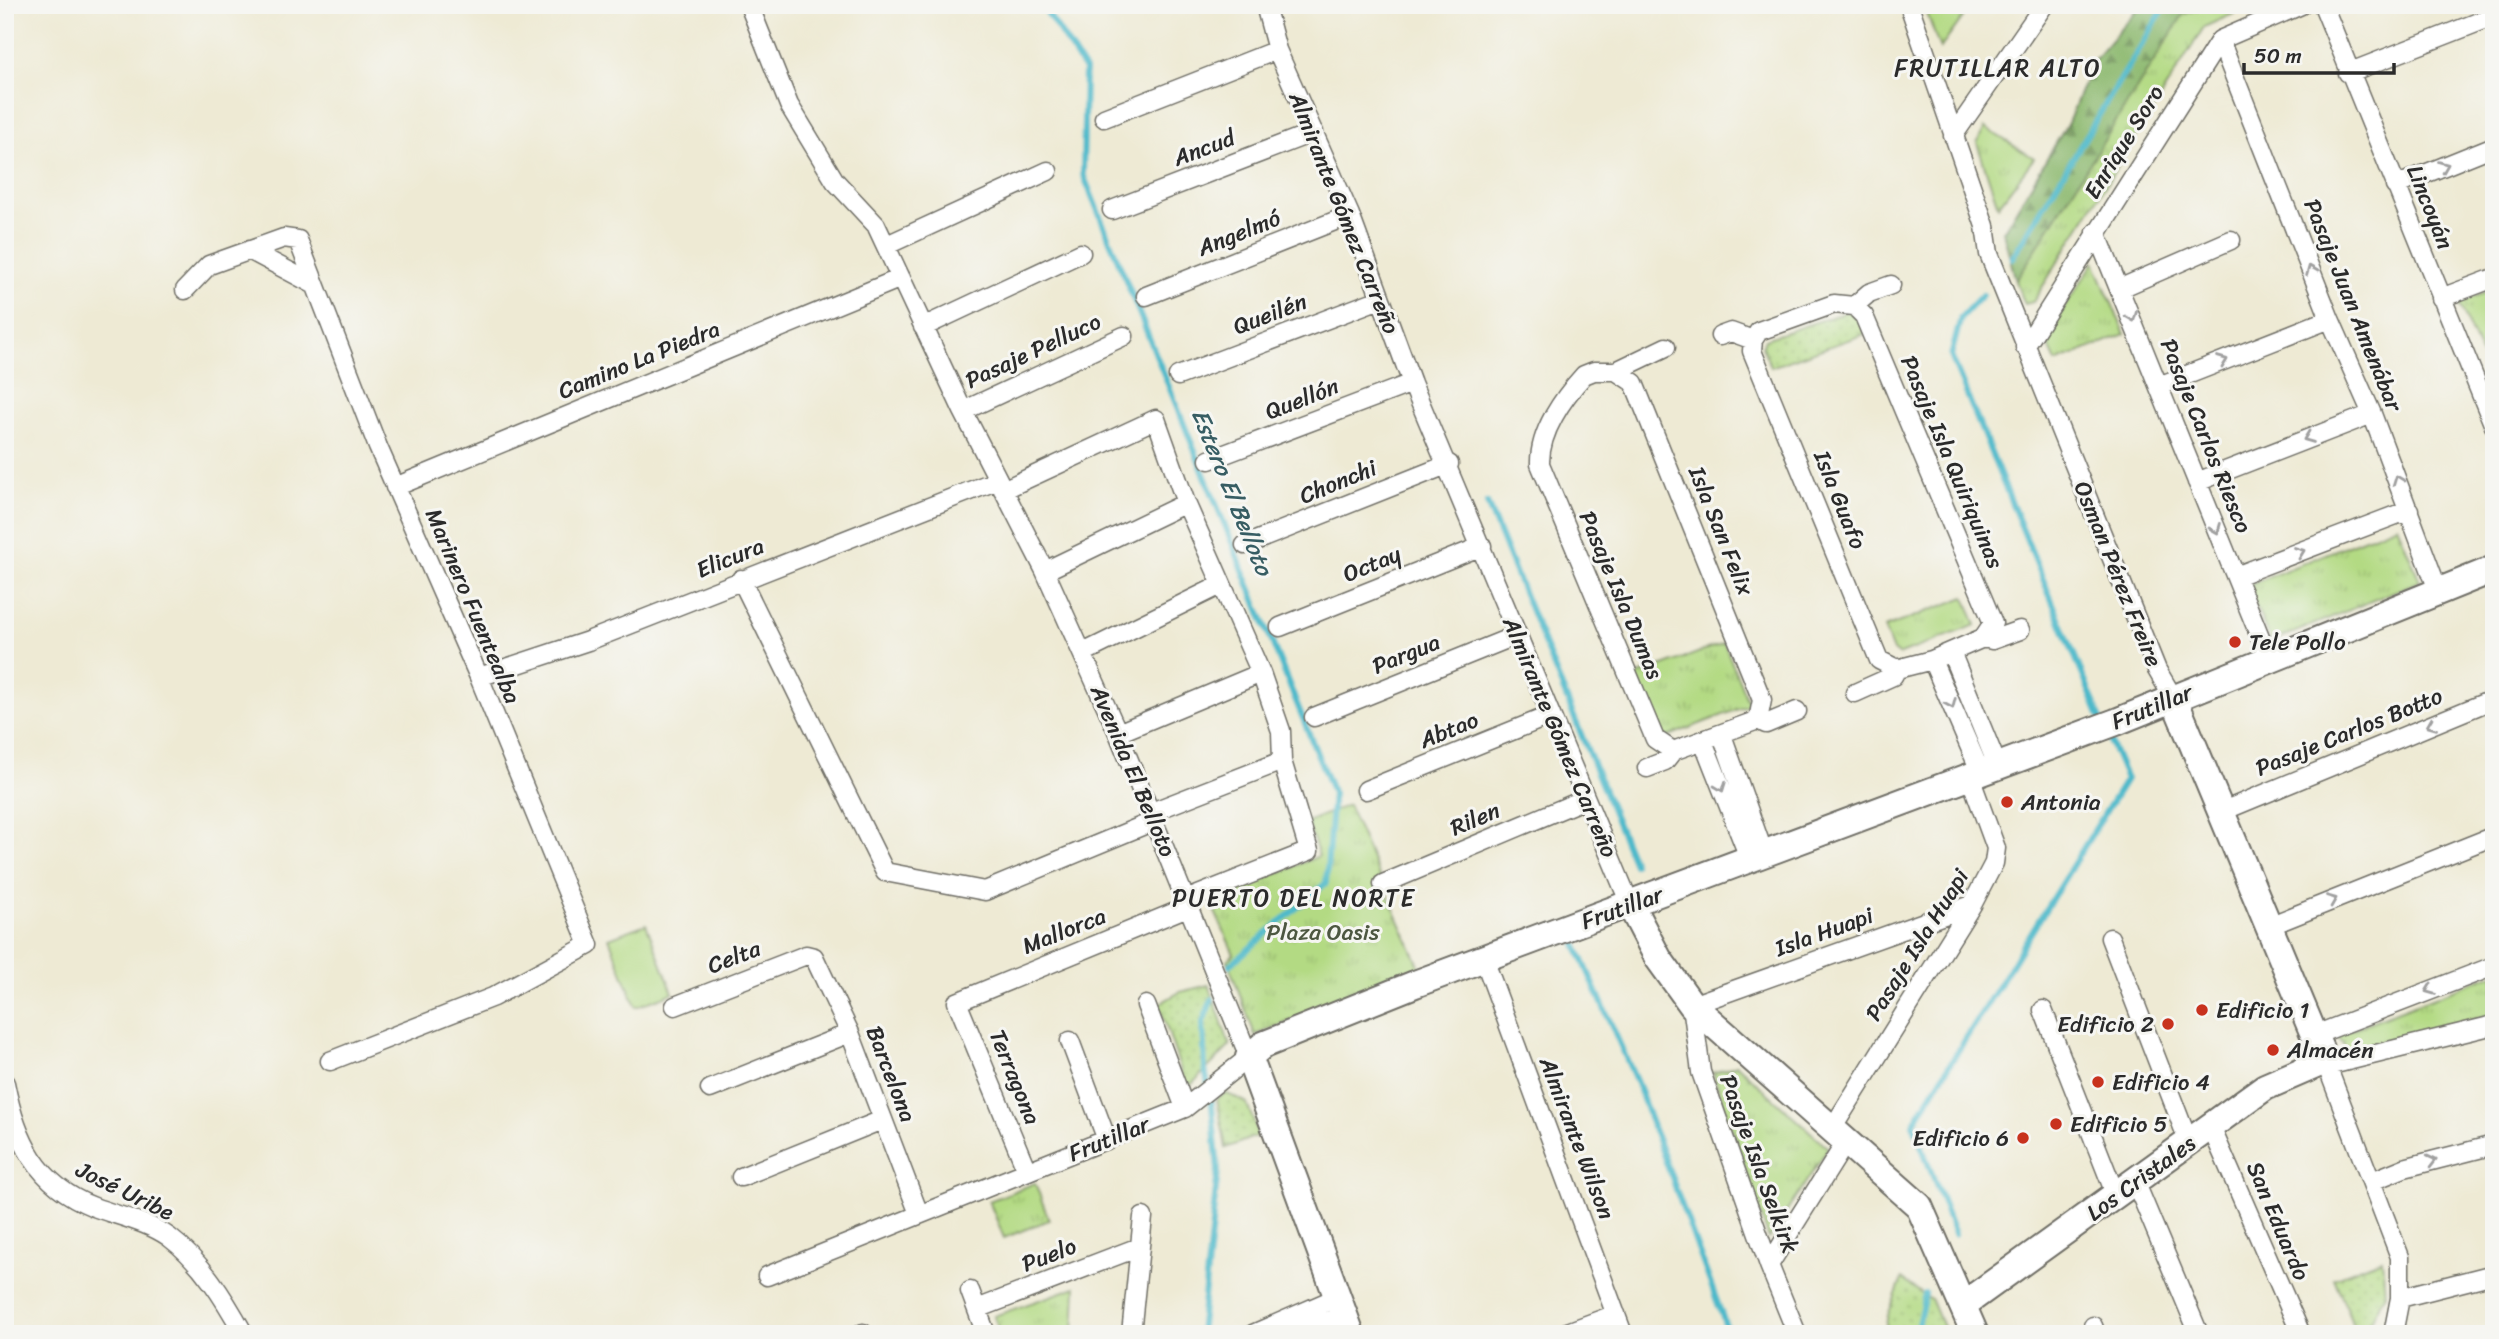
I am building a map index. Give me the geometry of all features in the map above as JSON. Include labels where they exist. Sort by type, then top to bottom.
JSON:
[{"type":"street","name":"Avenida El Belloto","points":[[749,5],[789,104],[835,181],[876,225],[887,245],[963,411],[1045,571],[1083,653],[1189,902],[1344,1315]]},
{"type":"street","name":"Almirante Gómez Carreño","points":[[1265,5],[1277,50],[1350,215],[1412,383],[1449,464],[1585,799],[1630,904],[1658,958],[1692,1005],[1919,1206],[1975,1334]]},
{"type":"street","name":"Osman Pérez Freire","points":[[1909,5],[1985,226],[1989,254],[2025,347],[2157,670],[2174,699],[2223,811],[2315,1035],[2400,1257],[2400,1298],[2393,1334]]},
{"type":"street","points":[[1953,136],[2044,5]]},
{"type":"street","points":[[2220,40],[2301,5]]},
{"type":"street","name":"Lincoyán","points":[[2323,5],[2348,73],[2494,426]]},
{"type":"street","points":[[2348,73],[2494,16]]},
{"type":"street","name":"Enrique Soro","points":[[2025,347],[2220,40]]},
{"type":"street","name":"Pasaje Juan Amenábar","points":[[2220,40],[2330,319],[2372,414],[2438,590]]},
{"type":"street","points":[[1104,118],[1277,50]]},
{"type":"street","name":"Ancud","points":[[1112,210],[1314,132]]},
{"type":"street","points":[[2395,186],[2494,146]]},
{"type":"street","points":[[887,245],[1048,171]]},
{"type":"street","name":"Angelmó","points":[[1146,296],[1350,215]]},
{"type":"street","name":"Pasaje Carlos Riesco","points":[[2096,232],[2121,288],[2269,659]]},
{"type":"street","name":"Marinero Fuentealba","points":[[185,290],[209,265],[284,238],[298,240],[395,487],[479,677],[589,945],[493,997],[330,1061]]},
{"type":"street","points":[[2121,288],[2231,240]]},
{"type":"street","points":[[248,250],[315,285]]},
{"type":"street","points":[[923,327],[1081,253]]},
{"type":"street","name":"Camino La Piedra","points":[[395,487],[901,278]]},
{"type":"street","points":[[2441,298],[2494,278]]},
{"type":"street","points":[[1720,336],[1731,332],[1753,340],[1759,331],[1834,304],[1854,306],[1869,293],[1891,285]]},
{"type":"street","name":"Queilén","points":[[1178,376],[1380,299]]},
{"type":"street","name":"Pasaje Isla Quiriquinas","points":[[1854,306],[1864,316],[1993,623],[1983,638]]},
{"type":"street","points":[[2159,386],[2330,319]]},
{"type":"street","name":"Pasaje Pelluco","points":[[963,411],[1124,335]]},
{"type":"street","name":"Isla Guafo","points":[[1753,340],[1752,351],[1879,660],[1897,669]]},
{"type":"street","points":[[1616,371],[1666,347]]},
{"type":"street","name":"Pasaje Isla Dumas","points":[[1616,371],[1594,370],[1584,375],[1545,433],[1540,447],[1540,464],[1655,739],[1673,751]]},
{"type":"street","name":"Isla San Felix","points":[[1616,371],[1634,383],[1762,700],[1758,720]]},
{"type":"street","name":"Quellón","points":[[1209,460],[1412,383]]},
{"type":"street","points":[[2197,482],[2372,414]]},
{"type":"street","name":"Elicura","points":[[479,677],[588,641],[741,579],[1000,485],[1156,418],[1186,503]]},
{"type":"street","name":"Chonchi","points":[[1245,545],[1449,464]]},
{"type":"street","points":[[741,579],[885,872],[985,891],[1283,761],[1281,730],[1261,673],[1186,503],[1045,571]]},
{"type":"street","points":[[2236,576],[2409,510]]},
{"type":"street","name":"Octay","points":[[1280,627],[1482,545]]},
{"type":"street","name":"Frutillar","points":[[767,1276],[1185,1108],[1262,1045],[2116,722],[2494,569]]},
{"type":"street","points":[[1083,653],[1221,585]]},
{"type":"street","points":[[1855,693],[1893,676],[1897,669],[1933,660],[1983,638],[1992,640],[2020,630]]},
{"type":"street","name":"Pargua","points":[[1314,718],[1517,635]]},
{"type":"street","points":[[1951,652],[1983,772]]},
{"type":"street","points":[[1933,660],[1983,772]]},
{"type":"street","points":[[1118,733],[1261,673]]},
{"type":"street","name":"Pasaje Carlos Botto","points":[[2223,811],[2494,699]]},
{"type":"street","points":[[1647,768],[1665,761],[1673,751],[1758,720],[1766,724],[1797,711]]},
{"type":"street","name":"Abtao","points":[[1366,790],[1550,715]]},
{"type":"street","points":[[1722,735],[1757,857]]},
{"type":"street","points":[[1703,741],[1757,857]]},
{"type":"street","name":"Mallorca","points":[[957,1002],[1308,851],[1283,761]]},
{"type":"street","name":"Pasaje Isla Huapi","points":[[1769,1265],[1839,1135],[1988,879],[1996,848],[1983,772]]},
{"type":"street","name":"Rilen","points":[[1383,884],[1585,799]]},
{"type":"street","points":[[2269,926],[2494,836]]},
{"type":"street","name":"Isla Huapi","points":[[1692,1005],[1972,905]]},
{"type":"street","points":[[2110,938],[2189,1143]]},
{"type":"street","name":"Celta","points":[[675,1006],[812,955]]},
{"type":"street","name":"Barcelona","points":[[812,955],[850,1033],[919,1214]]},
{"type":"street","name":"Almirante Wilson","points":[[1484,959],[1623,1334]]},
{"type":"street","points":[[2315,1035],[2494,966]]},
{"type":"street","name":"Terragona","points":[[957,1002],[1027,1171]]},
{"type":"street","name":"Pasaje Isla Selkirk","points":[[1692,1005],[1701,1072],[1769,1265],[1797,1334]]},
{"type":"street","points":[[1146,1006],[1185,1108]]},
{"type":"street","points":[[2043,1010],[2126,1189],[2199,1334]]},
{"type":"street","points":[[2326,1064],[2494,1025]]},
{"type":"street","points":[[709,1089],[850,1033]]},
{"type":"street","points":[[1070,1041],[1107,1140]]},
{"type":"street","name":"Los Cristales","points":[[1963,1305],[2265,1087],[2326,1064]]},
{"type":"street","name":"José Uribe","points":[[5,1083],[11,1115],[30,1159],[59,1188],[92,1206],[168,1237],[214,1283],[244,1334]]},
{"type":"street","points":[[741,1177],[882,1120]]},
{"type":"street","name":"San Eduardo","points":[[2211,1127],[2301,1334]]},
{"type":"street","points":[[2372,1181],[2404,1168],[2494,1145]]},
{"type":"street","points":[[1131,1334],[1143,1217]]},
{"type":"street","name":"Puelo","points":[[977,1309],[1139,1247]]},
{"type":"street","points":[[2400,1298],[2494,1274]]},
{"type":"street","points":[[970,1291],[986,1334]]},
{"type":"street","points":[[1562,1334],[1616,1314]]},
{"type":"street","points":[[1252,1334],[1344,1315]]},
{"type":"street","points":[[1294,1334],[1344,1315]]},
{"type":"green space","points":[[1924,5],[1941,5],[1963,17],[1940,49]]},
{"type":"green space","points":[[2141,5],[2205,5],[2183,15],[2016,281],[2003,232],[2068,123],[2093,61]]},
{"type":"green space","points":[[2205,5],[2253,5],[2204,27],[2033,302],[2025,304],[2016,281],[2183,15]]},
{"type":"green space","points":[[1985,128],[2034,158],[1998,206],[1977,143]]},
{"type":"green space","points":[[2094,262],[2125,334],[2056,362],[2045,337]]},
{"type":"green space","points":[[2494,289],[2494,383],[2458,303]]},
{"type":"green space","points":[[1849,311],[1856,315],[1865,334],[1771,367],[1762,347],[1765,339]]},
{"type":"green space","points":[[2397,525],[2420,581],[2271,642],[2247,586]]},
{"type":"green space","points":[[1965,597],[1976,625],[1898,655],[1893,651],[1884,628]]},
{"type":"green space","points":[[1724,643],[1749,705],[1664,738],[1636,676]]},
{"type":"green space","name":"Plaza Oasis","points":[[1348,805],[1421,970],[1255,1035],[1227,960],[1234,954],[1212,905],[1216,899],[1319,856],[1307,822]]},
{"type":"green space","points":[[646,924],[673,993],[636,1007],[609,938]]},
{"type":"green space","points":[[2494,974],[2494,1014],[2348,1051],[2337,1035]]},
{"type":"green space","points":[[1209,985],[1230,1046],[1187,1089],[1159,1004],[1180,992]]},
{"type":"green space","points":[[1737,1065],[1828,1148],[1769,1239],[1713,1073]]},
{"type":"green space","points":[[1225,1093],[1246,1102],[1259,1135],[1226,1148],[1217,1098]]},
{"type":"green space","points":[[1035,1183],[1049,1220],[1004,1238],[989,1201]]},
{"type":"green space","points":[[2382,1259],[2385,1293],[2371,1321],[2372,1334],[2357,1334],[2334,1278]]},
{"type":"green space","points":[[1902,1279],[1932,1301],[1946,1334],[1884,1334],[1888,1315]]},
{"type":"green space","points":[[1076,1287],[1074,1334],[1000,1334],[994,1316]]},
{"type":"waterway","name":"Estero El Belloto","points":[[1042,5],[1085,70],[1083,174],[1333,793],[1326,883],[1230,965]]},
{"type":"waterway","points":[[2012,258],[2166,5]]},
{"type":"waterway","points":[[1982,295],[1961,317],[1951,356],[2102,722]]},
{"type":"waterway","points":[[1487,503],[1634,864]]},
{"type":"waterway","points":[[1955,1234],[1913,1124],[2126,779],[2106,732]]},
{"type":"waterway","points":[[1575,942],[1637,1083],[1729,1334]]},
{"type":"waterway","name":"Estero El Belloto","points":[[1200,1334],[1218,1170],[1212,1106],[1205,1069],[1203,1022],[1212,999]]},
{"type":"waterway","points":[[1916,1334],[1925,1294]]},
{"type":"place","name":"Tele Pollo","points":[[2235,642]]},
{"type":"place","name":"Antonia","points":[[2007,802]]},
{"type":"place","name":"Edificio 1","points":[[2202,1010]]},
{"type":"place","name":"Edificio 2","points":[[2168,1024]]},
{"type":"place","name":"Almacén","points":[[2273,1050]]},
{"type":"place","name":"Edificio 4","points":[[2098,1082]]},
{"type":"place","name":"Edificio 5","points":[[2056,1124]]},
{"type":"place","name":"Edificio 6","points":[[2023,1138]]},
{"type":"district","name":"FRUTILLAR ALTO","points":[[1998,68]]},
{"type":"district","name":"PUERTO DEL NORTE","points":[[1294,898]]}]
